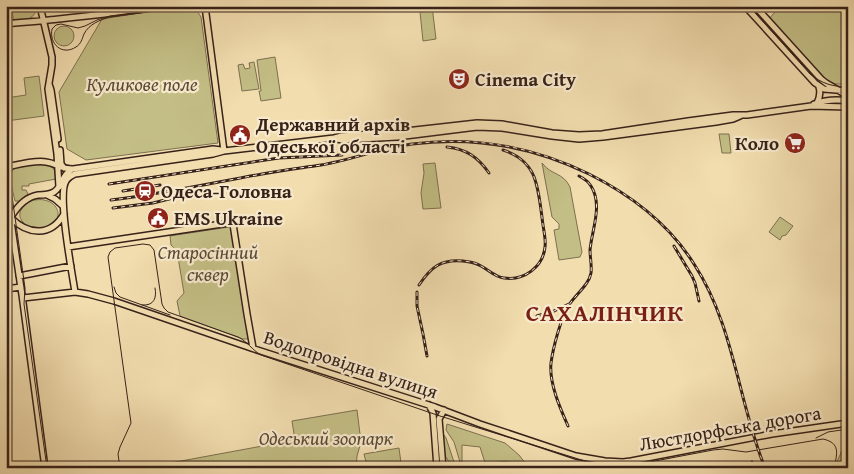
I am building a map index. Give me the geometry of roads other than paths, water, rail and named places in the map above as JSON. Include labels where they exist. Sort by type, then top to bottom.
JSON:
[{"type":"main road","points":[[40,6],[52,57],[48,89],[58,152],[67,170],[68,178],[63,188],[63,207],[75,292]]},
{"type":"main road","points":[[6,24],[164,6]]},
{"type":"main road","points":[[204,6],[224,151]]},
{"type":"main road","points":[[745,6],[818,86],[824,89],[848,91]]},
{"type":"main road","points":[[755,6],[822,79],[848,96]]},
{"type":"main road","points":[[818,86],[822,84],[822,79]]},
{"type":"main road","points":[[814,104],[820,92],[818,86]]},
{"type":"main road","points":[[44,162],[67,170],[214,154],[224,151],[342,136],[477,123],[502,124],[578,136],[814,104],[846,105]]},
{"type":"main road","points":[[6,174],[10,166],[44,162],[50,160],[58,152]]},
{"type":"main road","points":[[58,187],[67,170]]},
{"type":"main road","points":[[8,218],[18,206],[33,196],[47,195],[55,191],[67,170]]},
{"type":"main road","points":[[6,188],[8,218],[23,298],[45,468]]},
{"type":"main road","points":[[47,195],[55,199],[63,207]]},
{"type":"main road","points":[[8,218],[24,228],[41,231],[55,226],[64,214]]},
{"type":"main road","points":[[68,248],[234,224],[254,348]]},
{"type":"main road","points":[[19,276],[71,266]]},
{"type":"main road","points":[[6,289],[21,287]]},
{"type":"main road","name":"Водопровідна вулиця","points":[[23,298],[75,292],[114,301],[444,410],[576,456],[618,462]]},
{"type":"main road","points":[[429,405],[433,413],[440,468]]},
{"type":"main road","points":[[435,407],[440,468]]},
{"type":"main road","points":[[440,468],[439,419],[444,410]]},
{"type":"main road","name":"Люстдорфська дорога","points":[[618,462],[772,434],[848,423]]},
{"type":"tram line","points":[[185,6],[110,16],[78,28],[61,24],[56,25],[52,29],[53,39],[55,44],[61,49],[71,49],[79,44],[84,34],[95,23],[110,17],[190,6]]},
{"type":"tram line","points":[[749,6],[810,74],[828,84],[848,86]]},
{"type":"tram line","points":[[6,174],[11,189],[25,288],[24,304],[47,468]]},
{"type":"tram line","points":[[120,468],[118,454],[131,423],[108,257],[115,248],[143,244],[150,245],[154,250],[162,304],[168,312],[238,337],[261,355],[440,416],[588,462],[610,465],[634,465],[723,449],[746,452],[823,439],[833,443],[835,446],[837,454],[834,468]]},
{"type":"tram line","points":[[114,287],[120,297],[170,315]]},
{"type":"tram line","points":[[142,305],[154,301],[156,295],[155,288]]},
{"type":"tram line","points":[[816,438],[828,432],[848,429]]},
{"type":"railway","points":[[111,200],[321,165],[400,146],[435,142],[458,141],[503,146],[525,150],[568,164],[605,182],[648,212],[673,236],[694,264],[718,312],[765,468]]},
{"type":"railway","points":[[447,147],[471,155],[489,173]]},
{"type":"railway","points":[[419,285],[432,269],[449,261],[475,263],[504,278],[525,275],[541,261],[545,239],[534,177],[524,162],[503,150]]},
{"type":"railway","points":[[109,184],[279,158],[342,155]]},
{"type":"railway","points":[[568,426],[553,387],[551,363],[566,310],[588,282],[591,273],[590,250],[596,217],[596,201],[590,184],[579,176]]},
{"type":"railway","points":[[123,191],[160,185]]},
{"type":"railway","points":[[113,208],[153,203],[189,194]]},
{"type":"railway","points":[[674,246],[692,276],[699,301]]},
{"type":"railway","points":[[417,292],[417,306],[427,356]]},
{"type":"railway","points":[[537,316],[569,304]]},
{"type":"railway","points":[[752,462],[754,468]]},
{"type":"place","name":"Cinema City","points":[[459,79]]},
{"type":"place","name":"Державний архів Одеської області","points":[[240,135]]},
{"type":"place","name":"Коло","points":[[795,143]]},
{"type":"place","name":"Одеса-Головна","points":[[145,191]]},
{"type":"place","name":"EMS Ukraine","points":[[158,218]]},
{"type":"district","name":"САХАЛІНЧИК","points":[[605,312]]},
{"type":"park label","name":"Куликове поле","points":[[142,84]]},
{"type":"park label","name":"Старосінний сквер","points":[[208,263]]},
{"type":"park label","name":"Одеський зоопарк","points":[[326,438]]}]
